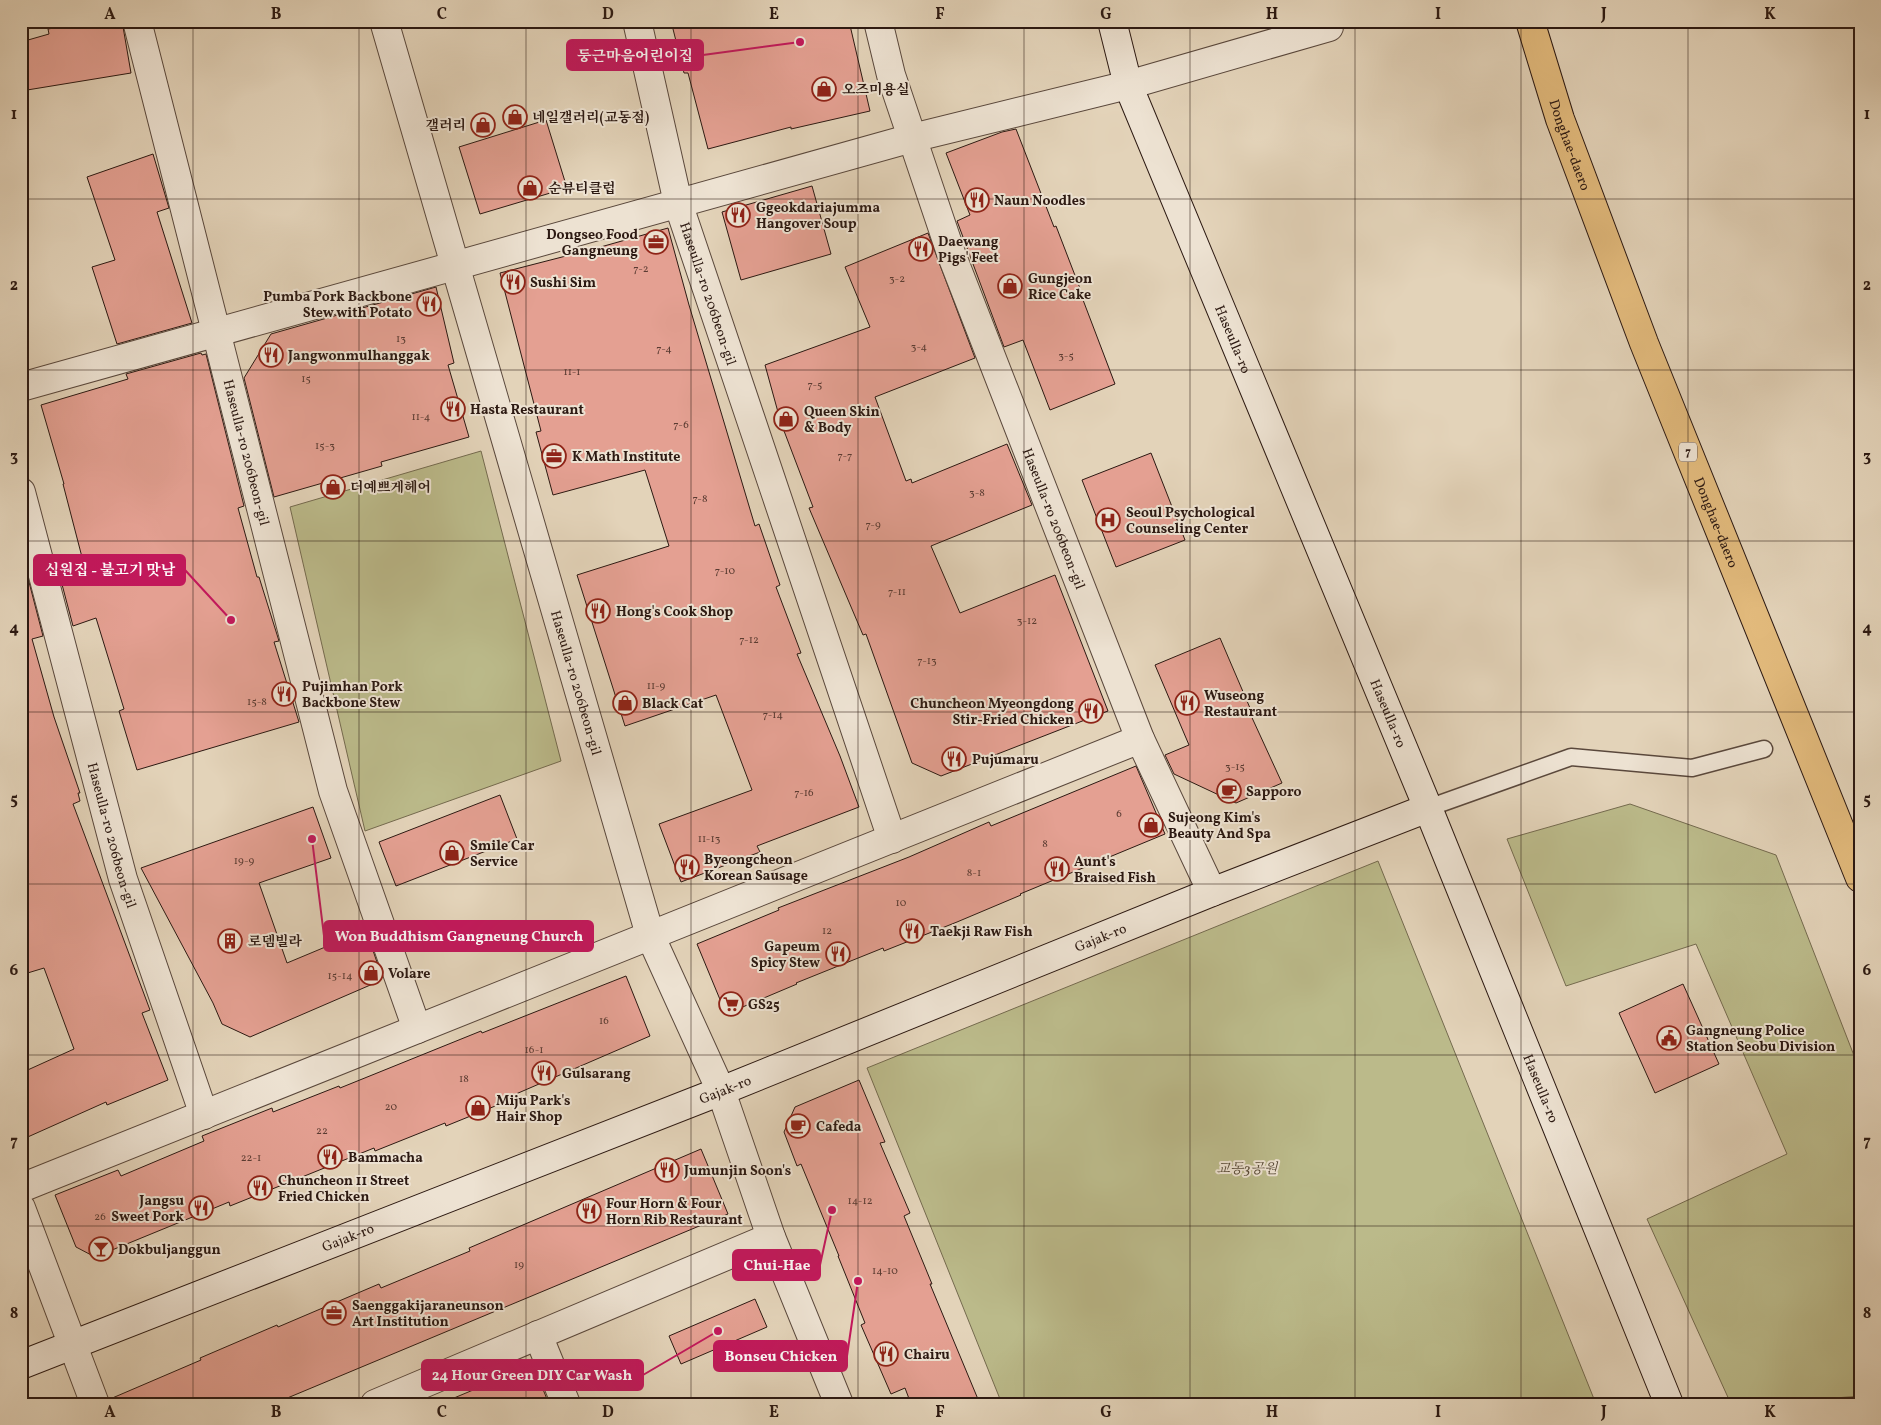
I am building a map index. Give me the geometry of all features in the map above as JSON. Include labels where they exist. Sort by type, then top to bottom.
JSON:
[{"type":"main road","name":"Donghae-daero","points":[[1530,21],[1560,119],[1644,343],[1860,878]]},
{"type":"street","name":"Haseulla-ro 206beon-gil","points":[[137,21],[333,791],[418,1029]]},
{"type":"street","name":"Haseulla-ro 206beon-gil","points":[[384,21],[650,935],[721,1091],[771,1237],[839,1404]]},
{"type":"street","name":"Haseulla-ro 206beon-gil","points":[[637,21],[678,203],[892,839]]},
{"type":"street","name":"Haseulla-ro 206beon-gil","points":[[878,21],[891,75],[952,256],[1140,739],[1212,892]]},
{"type":"street","name":"Haseulla-ro","points":[[1112,21],[1128,85],[1428,808],[1669,1404]]},
{"type":"street","name":"Haseulla-ro 206beon-gil","points":[[21,387],[912,138],[1128,85],[1329,27],[1328,21]]},
{"type":"street","name":"Haseulla-ro 206beon-gil","points":[[21,492],[123,879],[204,1115]]},
{"type":"street","points":[[21,1188],[1140,739]]},
{"type":"street","name":"Gajak-ro","points":[[21,1365],[721,1091],[1212,892],[1428,808]]},
{"type":"street","points":[[21,1208],[95,1404]]},
{"type":"street","points":[[375,1404],[771,1237]]},
{"type":"street","points":[[538,1335],[566,1404]]},
{"type":"lane","points":[[1428,808],[1571,757],[1692,768],[1764,749]]},
{"type":"green space","points":[[481,451],[561,761],[365,831],[290,507]]},
{"type":"green space","points":[[1630,804],[1776,855],[1860,1071],[1860,1396],[1797,1401],[1788,1404],[1731,1404],[1647,1219],[1787,1154],[1696,944],[1566,986],[1507,839]]},
{"type":"green space","name":"교동3공원","points":[[1378,861],[1596,1404],[1002,1404],[867,1068]]},
{"type":"building","points":[[95,21],[122,21],[131,73],[21,91],[21,42],[49,34],[48,29]]},
{"type":"building","points":[[671,21],[849,21],[870,111],[791,129],[791,127],[708,149],[688,73],[684,73]]},
{"type":"building","points":[[546,120],[567,188],[480,214],[459,147]]},
{"type":"building","points":[[1016,129],[1054,227],[1056,226],[1115,384],[1050,410],[1023,340],[1004,347],[957,221],[970,215],[946,153],[1002,132]]},
{"type":"building","points":[[153,154],[169,208],[157,212],[192,323],[117,344],[92,267],[115,260],[87,177]]},
{"type":"building","points":[[812,186],[831,254],[741,280],[722,212]]},
{"type":"building","points":[[668,228],[755,526],[759,524],[780,585],[776,587],[801,653],[797,654],[840,756],[859,807],[757,846],[760,852],[681,882],[659,824],[752,790],[716,695],[625,726],[577,575],[669,546],[645,470],[553,495],[536,432],[541,431],[500,273]]},
{"type":"building","points":[[928,233],[975,358],[875,397],[906,481],[911,479],[912,483],[1007,444],[1032,505],[931,546],[960,613],[1055,575],[1108,711],[941,776],[912,763],[866,634],[863,635],[809,508],[813,507],[781,423],[765,365],[870,327],[845,267]]},
{"type":"building","points":[[436,287],[454,363],[448,365],[469,437],[381,462],[382,466],[274,497],[244,378],[271,334]]},
{"type":"building","points":[[201,353],[202,355],[206,354],[244,506],[238,508],[257,577],[259,577],[279,641],[274,642],[299,722],[137,770],[119,711],[124,709],[96,618],[73,626],[59,573],[83,565],[83,561],[64,484],[41,405],[128,379],[126,374]]},
{"type":"building","points":[[1151,453],[1185,540],[1116,567],[1082,480]]},
{"type":"building","points":[[29,582],[43,636],[32,639],[54,717],[80,793],[78,793],[80,801],[73,804],[150,1010],[142,1013],[168,1080],[107,1105],[106,1102],[21,1140],[21,1073],[74,1049],[44,968],[21,975],[21,585]]},
{"type":"building","points":[[1220,638],[1250,708],[1248,709],[1282,783],[1236,803],[1174,774],[1165,755],[1189,745],[1155,665]]},
{"type":"building","points":[[1136,766],[1165,834],[957,922],[884,951],[883,948],[726,1014],[697,944],[779,910],[778,908],[909,857],[989,822],[991,826]]},
{"type":"building","points":[[500,795],[517,839],[396,886],[379,842]]},
{"type":"building","points":[[313,807],[331,858],[259,883],[287,963],[366,930],[381,974],[375,983],[250,1037],[222,1024],[213,1003],[141,868]]},
{"type":"building","points":[[626,976],[650,1036],[509,1097],[510,1100],[446,1126],[445,1123],[375,1151],[374,1148],[230,1206],[229,1202],[95,1257],[76,1247],[55,1195],[118,1170],[121,1176],[204,1141],[202,1136],[272,1108],[273,1112],[339,1086],[340,1088],[481,1031],[482,1033]]},
{"type":"building","name":"Gangneung Police Station Seobu Division","points":[[1683,984],[1719,1064],[1655,1093],[1619,1013]]},
{"type":"building","points":[[859,1080],[885,1142],[880,1143],[910,1213],[904,1216],[980,1404],[911,1404],[905,1388],[891,1394],[861,1325],[865,1323],[839,1256],[801,1164],[797,1166],[784,1132],[795,1107]]},
{"type":"building","points":[[701,1149],[728,1214],[273,1404],[110,1404],[110,1399],[201,1360],[200,1358],[379,1284],[381,1288],[470,1251],[469,1248]]},
{"type":"building","points":[[755,1299],[767,1327],[681,1364],[669,1336]]},
{"type":"building","points":[[533,1365],[549,1404],[442,1404],[442,1403]]},
{"type":"place","name":"둥근마음어린이집","points":[[800,42]]},
{"type":"place","name":"오즈미용실","points":[[824,89]]},
{"type":"place","name":"네일갤러리(교동점)","points":[[515,117]]},
{"type":"place","name":"갤러리","points":[[483,125]]},
{"type":"place","name":"순뷰티클럽","points":[[530,188]]},
{"type":"place","name":"Naun Noodles","points":[[977,200]]},
{"type":"place","name":"Ggeokdariajumma Hangover Soup","points":[[738,215]]},
{"type":"place","name":"Dongseo Food Gangneung","points":[[656,242]]},
{"type":"place","name":"Daewang Pigs' Feet","points":[[921,249]]},
{"type":"place","name":"Sushi Sim","points":[[513,282]]},
{"type":"place","name":"Gungjeon Rice Cake","points":[[1010,286]]},
{"type":"place","name":"Pumba Pork Backbone Stew with Potato","points":[[429,304]]},
{"type":"place","name":"Jangwonmulhanggak","points":[[271,355]]},
{"type":"place","name":"Hasta Restaurant","points":[[453,409]]},
{"type":"place","name":"Queen Skin & Body","points":[[786,419]]},
{"type":"place","name":"K Math Institute","points":[[554,456]]},
{"type":"place","name":"더예쁘게헤어","points":[[333,487]]},
{"type":"place","name":"Seoul Psychological Counseling Center","points":[[1108,520]]},
{"type":"place","name":"Hong's Cook Shop","points":[[598,611]]},
{"type":"place","name":"십원집 - 불고기 맛남","points":[[231,620]]},
{"type":"place","name":"Pujimhan Pork Backbone Stew","points":[[284,694]]},
{"type":"place","name":"Black Cat","points":[[625,703]]},
{"type":"place","name":"Wuseong Restaurant","points":[[1187,703]]},
{"type":"place","name":"Chuncheon Myeongdong Stir-Fried Chicken","points":[[1091,711]]},
{"type":"place","name":"Pujumaru","points":[[954,759]]},
{"type":"place","name":"Sapporo","points":[[1229,791]]},
{"type":"place","name":"Sujeong Kim's Beauty And Spa","points":[[1151,825]]},
{"type":"place","name":"Won Buddhism Gangneung Church","points":[[312,839]]},
{"type":"place","name":"Smile Car Service","points":[[452,853]]},
{"type":"place","name":"Byeongcheon Korean Sausage","points":[[687,867]]},
{"type":"place","name":"Aunt's Braised Fish","points":[[1057,869]]},
{"type":"place","name":"Taekji Raw Fish","points":[[912,931]]},
{"type":"place","name":"로뎀빌라","points":[[230,941]]},
{"type":"place","name":"Gapeum Spicy Stew","points":[[838,954]]},
{"type":"place","name":"Volare","points":[[371,973]]},
{"type":"place","name":"GS25","points":[[731,1004]]},
{"type":"place","name":"Gangneung Police Station Seobu Division","points":[[1669,1038]]},
{"type":"place","name":"Gulsarang","points":[[544,1073]]},
{"type":"place","name":"Miju Park's Hair Shop","points":[[478,1108]]},
{"type":"place","name":"Cafeda","points":[[798,1126]]},
{"type":"place","name":"Bammacha","points":[[330,1157]]},
{"type":"place","name":"Jumunjin Soon's","points":[[667,1170]]},
{"type":"place","name":"Chuncheon 11 Street Fried Chicken","points":[[260,1188]]},
{"type":"place","name":"Jangsu Sweet Pork","points":[[201,1208]]},
{"type":"place","name":"Chui-Hae","points":[[832,1210]]},
{"type":"place","name":"Four Horn & Four Horn Rib Restaurant","points":[[589,1211]]},
{"type":"place","name":"Dokbuljanggun","points":[[101,1249]]},
{"type":"place","name":"Bonseu Chicken","points":[[858,1281]]},
{"type":"place","name":"Saenggakijaraneunson Art Institution","points":[[334,1313]]},
{"type":"place","name":"24 Hour Green DIY Car Wash","points":[[718,1331]]},
{"type":"place","name":"Chairu","points":[[886,1354]]}]
